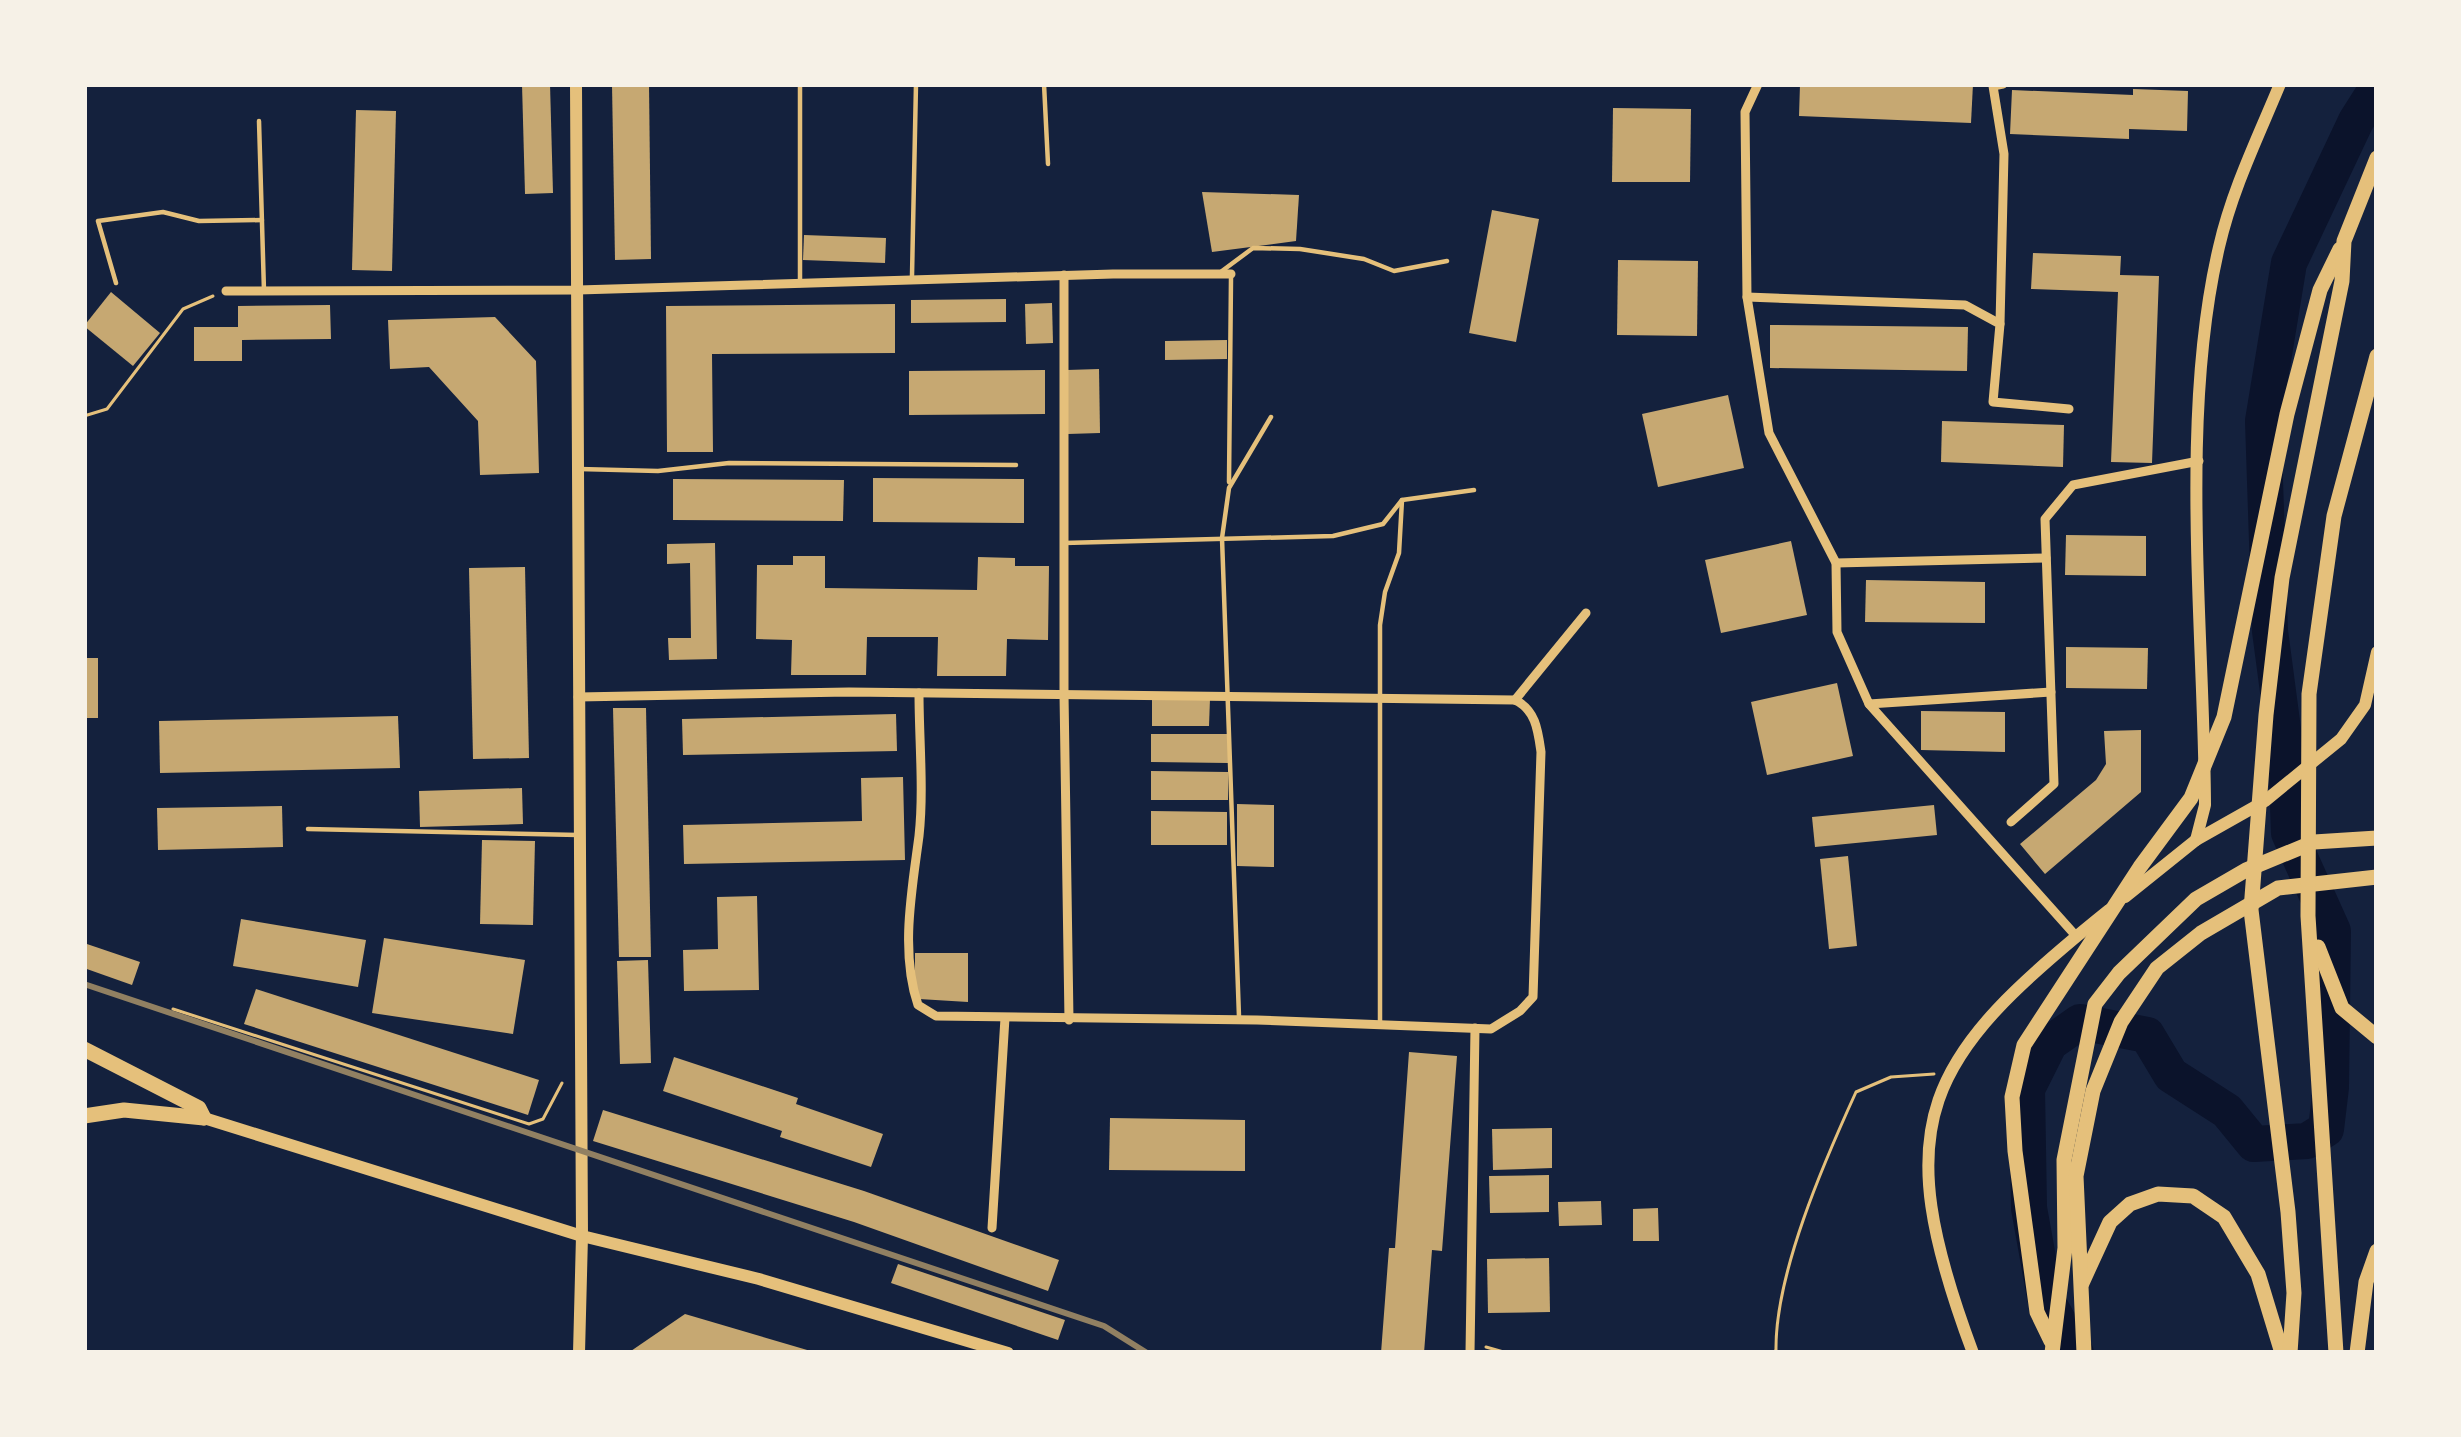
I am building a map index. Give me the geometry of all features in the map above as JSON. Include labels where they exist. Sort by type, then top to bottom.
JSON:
[{"type":"highway","points":[[2052,1347],[2037,1312],[2015,1151],[2012,1097],[2024,1046],[2128,884],[2191,798],[2224,717],[2287,414],[2320,290],[2377,158]]},
{"type":"highway","points":[[2286,1353],[2294,1293],[2251,910],[2282,578],[2342,281],[2344,241]]},
{"type":"highway","points":[[2336,1353],[2308,916],[2309,694],[2334,516],[2377,356]]},
{"type":"highway","points":[[2052,1347],[2065,1248],[2063,1160],[2095,1004],[2119,973],[2196,899],[2246,870],[2314,842],[2377,838]]},
{"type":"highway","points":[[2084,1353],[2076,1176],[2093,1091],[2121,1022],[2157,968],[2201,933],[2278,888],[2377,877]]},
{"type":"highway","points":[[2308,916],[2342,1008],[2377,1037]]},
{"type":"highway","points":[[84,1049],[200,1108],[204,1118],[124,1110],[84,1116]]},
{"type":"highway","points":[[2080,1286],[2110,1222],[2130,1204],[2158,1194],[2193,1196],[2224,1217],[2258,1274],[2286,1353]]},
{"type":"highway","points":[[2357,1353],[2366,1282],[2377,1251]]},
{"type":"street","points":[[576,84],[579,1353]]},
{"type":"street","points":[[1758,84],[1745,112],[1747,297],[1769,434],[1836,563],[1837,632],[1869,704],[2076,936]]},
{"type":"street","points":[[2003,84],[1993,86],[2004,154],[1993,402],[2069,409]]},
{"type":"street","points":[[2196,840],[2205,805],[2199,460],[2203,356],[2220,242],[2237,187],[2281,84]]},
{"type":"street","points":[[226,291],[578,290],[1231,274]]},
{"type":"street","points":[[1064,275],[1069,1019]]},
{"type":"street","points":[[1747,297],[1965,305],[2000,324]]},
{"type":"street","points":[[2011,822],[2054,784],[2044,519],[2073,485],[2199,460]]},
{"type":"street","points":[[1836,563],[2046,558]]},
{"type":"street","points":[[1515,700],[1586,613]]},
{"type":"street","points":[[1973,1353],[1941,1258],[1928,1184],[1933,1116],[1948,1073],[1982,1023],[2021,982],[2196,840],[2265,801],[2341,739],[2365,705],[2377,652]]},
{"type":"street","points":[[1869,704],[2051,692]]},
{"type":"street","points":[[578,697],[919,693],[1515,700],[1525,704],[1537,724],[1541,752],[1533,997],[1491,1029],[936,1016],[918,1005],[911,985],[911,875],[919,834],[919,693]]},
{"type":"street","points":[[992,1228],[1005,1018]]},
{"type":"street","points":[[1471,1348],[1475,1028]]},
{"type":"street","points":[[204,1118],[582,1236],[759,1279],[1008,1353]]},
{"type":"lane","points":[[800,84],[800,284]]},
{"type":"lane","points":[[912,282],[916,84]]},
{"type":"lane","points":[[1044,84],[1048,164]]},
{"type":"lane","points":[[259,121],[265,291]]},
{"type":"lane","points":[[116,283],[98,221],[163,212],[199,221],[262,220]]},
{"type":"lane","points":[[1218,274],[1253,248],[1300,249],[1364,259],[1394,271],[1447,261]]},
{"type":"lane","points":[[1231,274],[1229,488],[1222,538],[1239,1020]]},
{"type":"lane","points":[[1229,488],[1271,417]]},
{"type":"lane","points":[[578,469],[658,471],[729,463],[1016,465]]},
{"type":"lane","points":[[1064,543],[1333,536],[1383,524],[1402,500],[1474,490]]},
{"type":"lane","points":[[1380,1025],[1380,625],[1384,592],[1399,553],[1402,500]]},
{"type":"lane","points":[[308,829],[578,835]]},
{"type":"path","points":[[84,416],[106,409],[183,309],[226,291]]},
{"type":"path","points":[[173,1009],[529,1124],[543,1119],[557,1087],[579,1070]]},
{"type":"path","points":[[1773,1353],[1776,1316],[1824,1163],[1856,1092],[1891,1077],[1948,1073]]},
{"type":"path","points":[[1471,1348],[1507,1353]]},
{"type":"building","points":[[522,84],[550,84],[553,193],[525,194]]},
{"type":"building","points":[[612,84],[649,84],[651,259],[615,260]]},
{"type":"building","points":[[1800,84],[1973,84],[1971,123],[1799,116]]},
{"type":"building","points":[[2133,89],[2188,91],[2187,131],[2129,129],[2129,139],[2010,134],[2012,90],[2133,95]]},
{"type":"building","points":[[1613,108],[1691,109],[1690,182],[1612,182]]},
{"type":"building","points":[[356,110],[396,111],[392,271],[352,270]]},
{"type":"building","points":[[1202,192],[1299,195],[1296,241],[1212,252]]},
{"type":"building","points":[[1492,210],[1539,219],[1516,342],[1469,333]]},
{"type":"building","points":[[804,235],[886,238],[885,263],[803,260]]},
{"type":"building","points":[[2033,253],[2121,256],[2120,275],[2159,276],[2152,463],[2111,462],[2118,292],[2031,289]]},
{"type":"building","points":[[1618,260],[1698,261],[1697,336],[1617,335]]},
{"type":"building","points":[[111,292],[160,333],[133,366],[84,326]]},
{"type":"building","points":[[1006,299],[1006,322],[911,323],[911,300]]},
{"type":"building","points":[[1052,303],[1053,343],[1026,344],[1025,304]]},
{"type":"building","points":[[895,304],[895,353],[712,354],[713,452],[667,452],[666,306]]},
{"type":"building","points":[[330,305],[331,339],[242,340],[242,361],[194,361],[194,327],[238,327],[238,306]]},
{"type":"building","points":[[495,317],[536,361],[539,473],[480,475],[478,421],[429,367],[390,369],[388,320]]},
{"type":"building","points":[[1770,325],[1968,327],[1967,371],[1770,368]]},
{"type":"building","points":[[1227,340],[1227,359],[1165,360],[1165,341]]},
{"type":"building","points":[[1099,369],[1100,433],[1068,434],[1067,370]]},
{"type":"building","points":[[1045,370],[1045,414],[909,415],[909,371]]},
{"type":"building","points":[[1728,395],[1744,468],[1658,487],[1642,414]]},
{"type":"building","points":[[1942,421],[2064,425],[2063,467],[1941,462]]},
{"type":"building","points":[[873,478],[1024,479],[1024,523],[873,522]]},
{"type":"building","points":[[673,479],[844,480],[843,521],[673,520]]},
{"type":"building","points":[[2066,535],[2146,536],[2146,576],[2065,575]]},
{"type":"building","points":[[1791,541],[1807,615],[1721,633],[1705,560]]},
{"type":"building","points":[[715,543],[717,659],[669,660],[668,638],[691,638],[690,563],[667,564],[667,544]]},
{"type":"building","points":[[793,556],[825,556],[825,588],[977,590],[978,557],[1015,558],[1015,566],[1049,566],[1048,640],[1007,639],[1006,676],[937,676],[938,637],[867,637],[866,675],[791,675],[792,640],[756,639],[757,565],[793,565]]},
{"type":"building","points":[[525,567],[529,758],[473,759],[469,568]]},
{"type":"building","points":[[1866,580],[1985,582],[1985,623],[1865,622]]},
{"type":"building","points":[[2066,647],[2148,648],[2147,689],[2066,688]]},
{"type":"building","points":[[84,658],[98,658],[98,718],[84,718]]},
{"type":"building","points":[[1837,683],[1853,756],[1767,775],[1751,702]]},
{"type":"building","points":[[1152,699],[1210,699],[1209,726],[1152,726]]},
{"type":"building","points":[[613,708],[646,708],[651,957],[619,957]]},
{"type":"building","points":[[1921,711],[2005,712],[2005,752],[1921,750]]},
{"type":"building","points":[[896,714],[897,751],[683,755],[682,719]]},
{"type":"building","points":[[398,716],[400,768],[160,773],[159,721]]},
{"type":"building","points":[[2141,730],[2141,792],[2045,874],[2020,844],[2096,780],[2106,764],[2104,731]]},
{"type":"building","points":[[1151,734],[1228,734],[1228,763],[1151,762]]},
{"type":"building","points":[[1151,771],[1228,772],[1228,800],[1151,800]]},
{"type":"building","points":[[903,777],[905,860],[684,864],[683,825],[862,821],[861,778]]},
{"type":"building","points":[[522,788],[523,824],[420,827],[419,791]]},
{"type":"building","points":[[1237,804],[1274,805],[1274,867],[1237,866]]},
{"type":"building","points":[[1934,805],[1937,835],[1815,847],[1812,817]]},
{"type":"building","points":[[282,806],[283,847],[158,850],[157,808]]},
{"type":"building","points":[[1151,811],[1227,812],[1227,845],[1151,845]]},
{"type":"building","points":[[482,840],[535,841],[533,925],[480,924]]},
{"type":"building","points":[[1848,856],[1857,946],[1829,949],[1820,859]]},
{"type":"building","points":[[757,896],[759,990],[684,991],[683,950],[718,949],[717,897]]},
{"type":"building","points":[[241,919],[366,940],[358,987],[233,966]]},
{"type":"building","points":[[384,938],[525,960],[513,1034],[372,1013]]},
{"type":"building","points":[[84,943],[140,962],[132,985],[84,968]]},
{"type":"building","points":[[915,953],[968,953],[968,1002],[919,999]]},
{"type":"building","points":[[648,960],[651,1063],[620,1064],[617,961]]},
{"type":"building","points":[[256,989],[539,1080],[528,1115],[244,1024]]},
{"type":"building","points":[[1409,1052],[1457,1056],[1442,1251],[1432,1250],[1424,1353],[1381,1353],[1389,1248],[1395,1248]]},
{"type":"building","points":[[674,1057],[798,1098],[796,1104],[883,1134],[871,1167],[663,1091]]},
{"type":"building","points":[[603,1110],[864,1191],[1059,1260],[1048,1291],[854,1222],[593,1141]]},
{"type":"building","points":[[1110,1118],[1245,1120],[1245,1171],[1109,1170]]},
{"type":"building","points":[[1552,1128],[1552,1168],[1493,1170],[1492,1129]]},
{"type":"building","points":[[1549,1175],[1549,1212],[1490,1213],[1489,1176]]},
{"type":"building","points":[[1601,1201],[1602,1225],[1559,1226],[1558,1202]]},
{"type":"building","points":[[1658,1208],[1659,1241],[1633,1241],[1633,1209]]},
{"type":"building","points":[[1549,1258],[1550,1312],[1488,1313],[1487,1259]]},
{"type":"building","points":[[898,1264],[1065,1320],[1058,1340],[891,1283]]},
{"type":"building","points":[[685,1314],[814,1352],[814,1353],[628,1353]]},
{"type":"waterway","points":[[2076,1353],[2045,1297],[2029,1208],[2027,1089],[2050,1043],[2080,1022],[2147,1035],[2171,1075],[2227,1111],[2254,1144],[2307,1141],[2326,1129],[2333,931],[2289,833],[2286,752],[2270,631],[2263,421],[2289,263],[2356,121],[2377,88]]},
{"type":"railway","points":[[84,984],[1104,1326],[1147,1353]]}]
